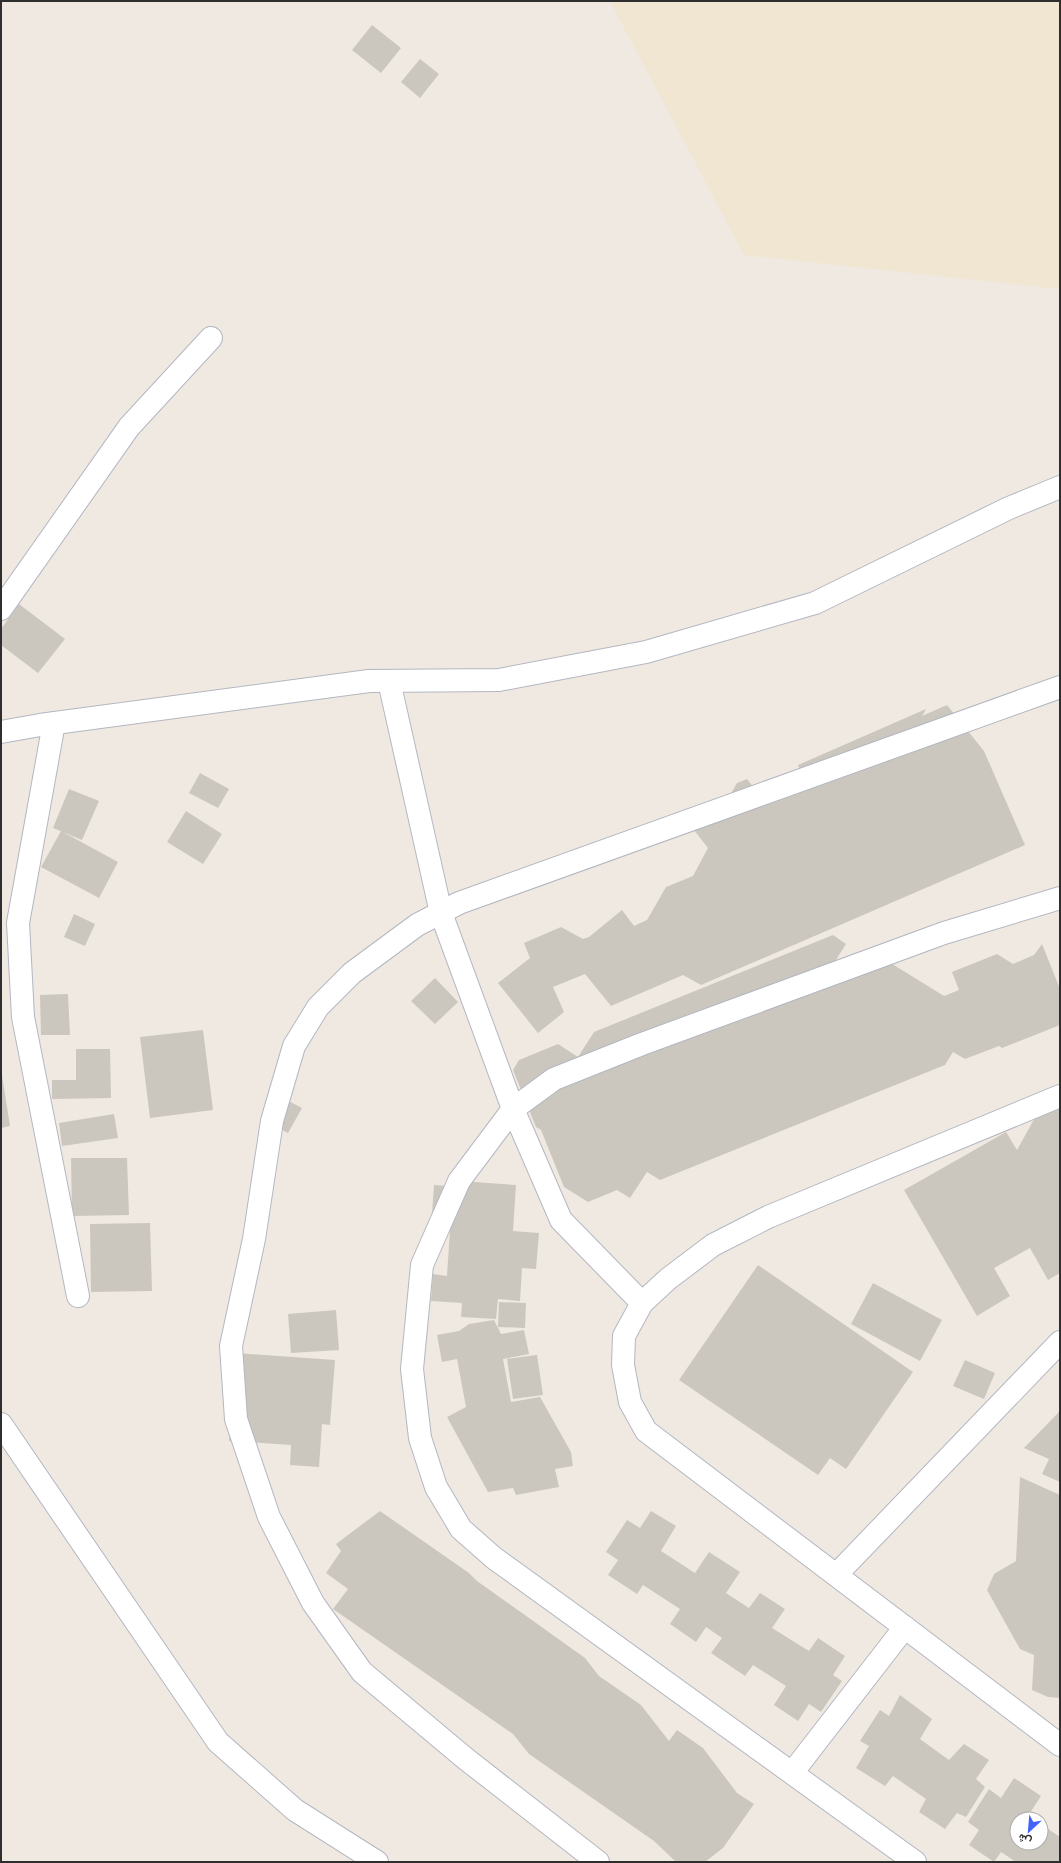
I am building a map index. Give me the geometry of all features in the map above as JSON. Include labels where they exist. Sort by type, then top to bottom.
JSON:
[{"type":"street","points":[[1,609],[129,427],[211,338]]},
{"type":"street","points":[[1,732],[54,723],[369,681],[499,680],[646,652],[815,603],[1010,508],[1060,487]]},
{"type":"street","points":[[389,681],[441,913],[514,1109],[561,1220],[642,1303]]},
{"type":"street","points":[[598,1862],[466,1759],[362,1672],[313,1603],[269,1517],[236,1419],[231,1346],[254,1239],[272,1121],[294,1046],[318,1007],[352,973],[417,925],[467,900],[1060,687]]},
{"type":"street","points":[[54,723],[18,923],[23,1017],[78,1296]]},
{"type":"street","points":[[915,1862],[494,1558],[461,1529],[436,1488],[420,1438],[412,1369],[422,1265],[459,1181],[514,1109],[554,1079],[642,1044],[944,933],[1060,898]]},
{"type":"street","points":[[1060,1096],[768,1217],[713,1245],[668,1279],[642,1303],[624,1336],[623,1365],[630,1402],[646,1431],[1060,1745]]},
{"type":"street","points":[[836,1575],[1060,1342]]},
{"type":"street","points":[[1,1424],[218,1742],[295,1810],[376,1862]]},
{"type":"street","points":[[792,1773],[905,1627]]},
{"type":"shaded area","points":[[610,1],[1060,1],[1060,289],[744,255]]},
{"type":"building","points":[[372,25],[401,48],[381,73],[352,50]]},
{"type":"building","points":[[420,59],[439,74],[420,98],[401,82]]},
{"type":"building","points":[[19,604],[65,639],[38,673],[1,645],[1,629]]},
{"type":"building","points":[[947,705],[984,751],[1025,845],[701,985],[683,975],[611,1006],[585,974],[553,987],[564,1012],[538,1033],[498,983],[530,958],[524,943],[561,927],[583,939],[589,937],[622,910],[634,926],[647,920],[666,887],[693,876],[708,848],[694,830],[716,820],[737,783],[747,779],[762,798],[804,779],[798,765],[926,709],[922,716]]},
{"type":"building","points":[[200,773],[229,789],[218,808],[189,793]]},
{"type":"building","points":[[69,789],[99,801],[82,840],[53,828]]},
{"type":"building","points":[[186,811],[222,834],[203,864],[167,842]]},
{"type":"building","points":[[61,831],[118,862],[99,898],[41,867]]},
{"type":"building","points":[[74,914],[95,924],[85,946],[64,937]]},
{"type":"building","points":[[833,935],[846,944],[834,963],[868,949],[944,996],[959,990],[952,972],[997,954],[1013,964],[1034,955],[1042,944],[1060,989],[1060,1025],[1002,1048],[999,1046],[965,1059],[953,1052],[945,1065],[660,1180],[647,1172],[630,1198],[617,1190],[588,1202],[564,1187],[541,1130],[536,1127],[513,1070],[519,1060],[558,1044],[578,1057],[594,1032]]},
{"type":"building","points":[[435,978],[458,1002],[435,1024],[411,1001]]},
{"type":"building","points":[[68,994],[70,1035],[41,1035],[40,995]]},
{"type":"building","points":[[203,1030],[213,1110],[150,1118],[140,1037]]},
{"type":"building","points":[[76,1049],[110,1049],[111,1098],[52,1099],[52,1080],[76,1080]]},
{"type":"building","points":[[1,1069],[10,1126],[1,1128]]},
{"type":"building","points":[[277,1095],[302,1108],[288,1133],[264,1120]]},
{"type":"building","points":[[1046,1098],[1060,1106],[1060,1273],[1048,1280],[1030,1248],[994,1268],[1010,1296],[977,1316],[904,1190],[1006,1132],[1017,1150]]},
{"type":"building","points":[[114,1114],[118,1138],[62,1146],[59,1123]]},
{"type":"building","points":[[71,1158],[127,1158],[129,1215],[72,1216]]},
{"type":"building","points":[[460,1181],[516,1185],[513,1231],[539,1233],[536,1269],[522,1268],[520,1301],[498,1299],[496,1319],[461,1317],[462,1303],[431,1301],[433,1274],[447,1276],[451,1215],[432,1214],[434,1185],[459,1187]]},
{"type":"building","points":[[150,1223],[152,1291],[91,1292],[90,1224]]},
{"type":"building","points":[[758,1265],[913,1372],[846,1469],[830,1458],[818,1475],[679,1380]]},
{"type":"building","points":[[873,1283],[942,1320],[920,1361],[851,1324]]},
{"type":"building","points":[[499,1302],[526,1303],[525,1328],[498,1327]]},
{"type":"building","points":[[336,1310],[339,1350],[291,1353],[288,1314]]},
{"type":"building","points":[[494,1320],[501,1334],[524,1330],[529,1354],[503,1359],[511,1402],[540,1397],[571,1452],[573,1466],[555,1469],[559,1487],[516,1495],[513,1488],[488,1492],[447,1417],[466,1407],[457,1359],[442,1362],[437,1335],[459,1331],[469,1324]]},
{"type":"building","points":[[235,1353],[335,1360],[330,1425],[322,1424],[319,1467],[290,1465],[291,1445],[229,1441]]},
{"type":"building","points":[[537,1355],[543,1395],[513,1399],[507,1359]]},
{"type":"building","points":[[965,1360],[995,1373],[984,1399],[953,1386]]},
{"type":"building","points":[[1060,1408],[1060,1482],[1042,1474],[1049,1459],[1024,1448],[1058,1413]]},
{"type":"building","points":[[1020,1477],[1060,1495],[1060,1698],[1048,1697],[1032,1690],[1034,1655],[1020,1649],[987,1590],[994,1574],[1016,1561]]},
{"type":"building","points":[[380,1511],[469,1573],[477,1581],[585,1658],[599,1676],[641,1705],[669,1741],[677,1730],[703,1748],[737,1793],[754,1804],[723,1848],[705,1862],[676,1862],[654,1841],[529,1754],[513,1734],[333,1609],[348,1589],[326,1573],[341,1551],[336,1544]]},
{"type":"building","points":[[651,1511],[676,1526],[661,1551],[695,1573],[709,1552],[740,1572],[726,1593],[749,1608],[760,1593],[785,1609],[772,1628],[809,1651],[818,1638],[845,1656],[833,1675],[842,1681],[821,1712],[809,1704],[798,1721],[774,1705],[786,1686],[753,1665],[745,1676],[711,1653],[722,1638],[706,1627],[696,1642],[670,1624],[680,1609],[643,1585],[637,1594],[608,1575],[618,1560],[606,1552],[627,1520],[640,1528]]},
{"type":"building","points":[[900,1695],[932,1719],[920,1739],[949,1760],[964,1744],[989,1760],[976,1779],[985,1787],[966,1817],[957,1813],[945,1829],[919,1812],[926,1799],[893,1776],[885,1786],[856,1768],[869,1746],[860,1741],[880,1710],[889,1716]]},
{"type":"building","points":[[1014,1778],[1041,1796],[1031,1811],[1009,1811],[1009,1851],[1049,1851],[1049,1829],[1060,1837],[1060,1862],[1016,1862],[1001,1852],[994,1862],[969,1845],[979,1830],[968,1822],[989,1789],[1001,1798]]}]
